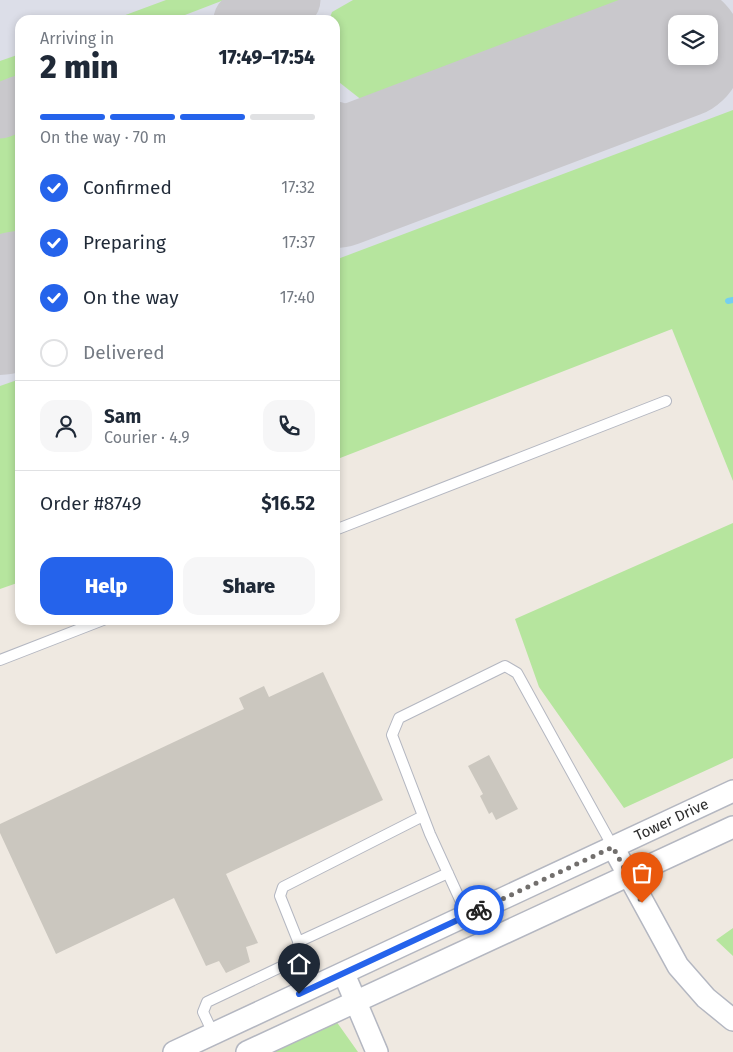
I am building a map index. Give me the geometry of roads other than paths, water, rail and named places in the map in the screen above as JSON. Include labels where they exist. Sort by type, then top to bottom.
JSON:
[{"type":"street","name":"Tower Drive","points":[[174,1052],[733,791]]},
{"type":"street","points":[[247,1052],[733,827]]},
{"type":"street","points":[[613,847],[678,966],[706,998],[733,1020]]},
{"type":"street","points":[[344,974],[377,1052]]},
{"type":"lane","points":[[340,528],[666,401]]},
{"type":"lane","points":[[0,660],[91,625]]},
{"type":"lane","points":[[467,915],[423,816],[392,735],[399,718],[505,666],[517,673],[613,847]]},
{"type":"lane","points":[[316,986],[280,896],[283,886],[423,816]]},
{"type":"lane","points":[[298,942],[448,873]]},
{"type":"lane","points":[[213,1033],[204,1012],[207,1002],[304,956]]},
{"type":"waterway","points":[[728,301],[733,300]]}]
